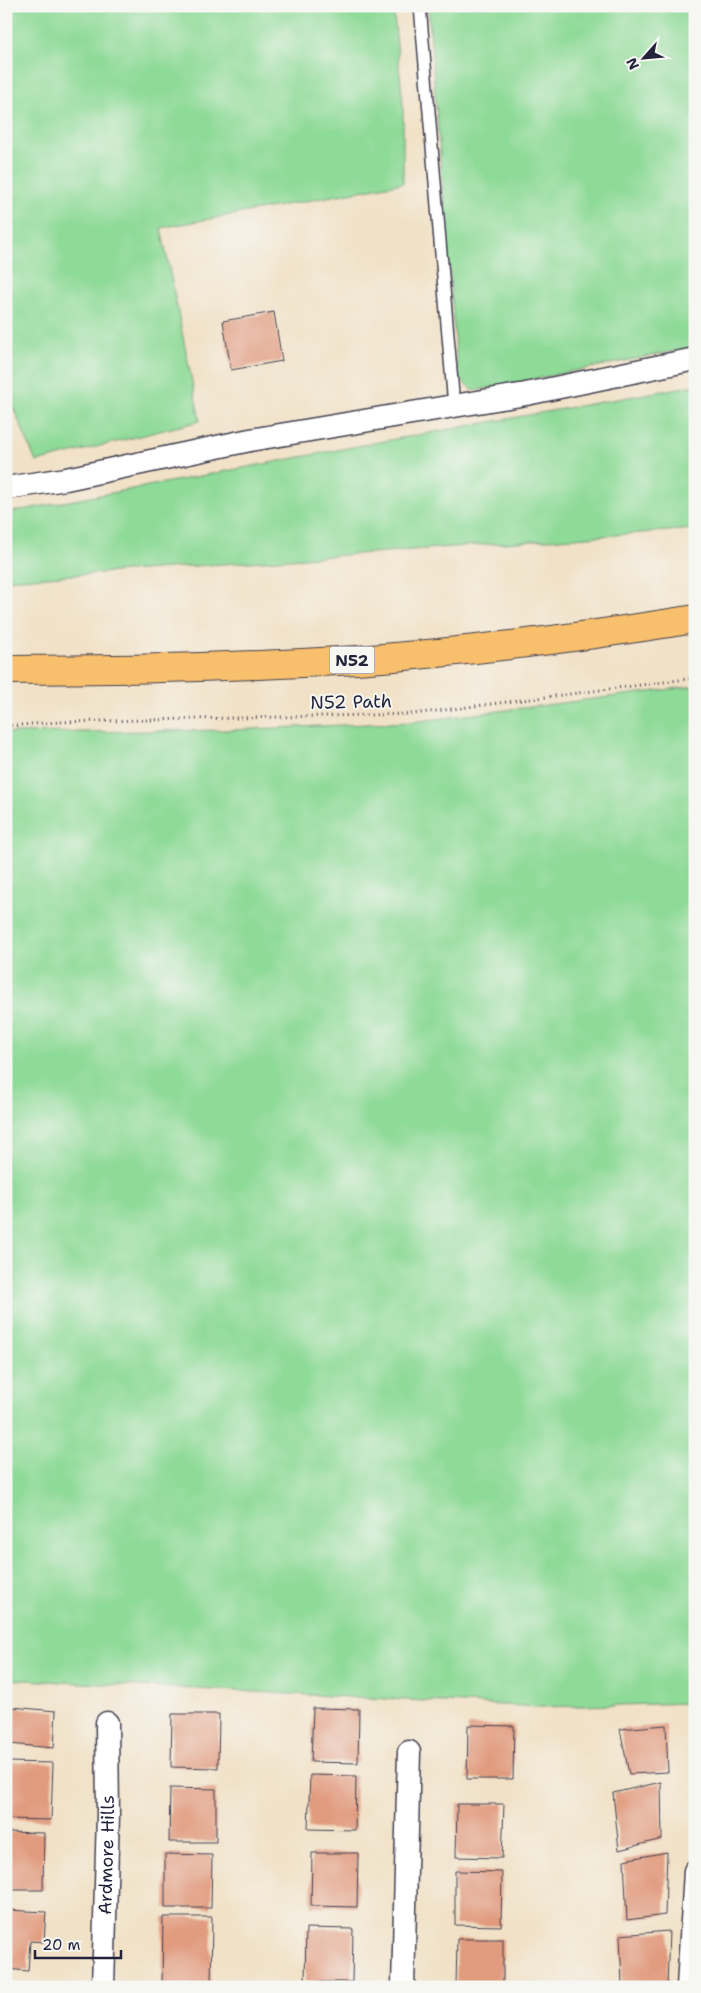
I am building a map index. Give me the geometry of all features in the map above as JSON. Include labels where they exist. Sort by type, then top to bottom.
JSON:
[{"type":"main road","name":"N52","points":[[6,670],[229,666],[359,660],[475,648],[695,619]]},
{"type":"street","points":[[6,488],[66,479],[250,440],[526,394],[695,359]]},
{"type":"street","name":"Ardmore Hills","points":[[102,1987],[108,1815],[107,1723]]},
{"type":"street","points":[[402,1987],[409,1752]]},
{"type":"street","points":[[688,1987],[695,1871]]},
{"type":"lane","points":[[420,6],[454,406]]},
{"type":"path","name":"N52 Path","points":[[6,726],[59,722],[413,714],[695,678]]},
{"type":"green space","points":[[6,6],[393,6],[403,104],[403,183],[161,228],[200,421],[36,462],[6,390]]},
{"type":"green space","points":[[428,6],[695,6],[695,347],[474,391],[458,378]]},
{"type":"green space","points":[[695,385],[695,529],[6,580],[6,513],[379,442]]},
{"type":"green space","points":[[695,686],[695,1703],[540,1707],[6,1679],[6,733],[230,730],[412,722]]},
{"type":"building","points":[[274,312],[282,361],[231,370],[223,321]]},
{"type":"building","points":[[12,1707],[56,1711],[54,1748],[9,1744]]},
{"type":"building","points":[[313,1708],[359,1709],[358,1763],[311,1762]]},
{"type":"building","points":[[172,1714],[219,1714],[218,1768],[171,1767]]},
{"type":"building","points":[[468,1725],[514,1726],[513,1779],[467,1779]]},
{"type":"building","points":[[666,1725],[668,1772],[629,1774],[620,1729]]},
{"type":"building","points":[[7,1762],[53,1763],[51,1820],[6,1819]]},
{"type":"building","points":[[310,1775],[356,1776],[355,1830],[308,1829]]},
{"type":"building","points":[[661,1782],[662,1839],[619,1850],[613,1793]]},
{"type":"building","points":[[170,1788],[216,1789],[216,1842],[169,1842]]},
{"type":"building","points":[[457,1804],[504,1804],[502,1858],[456,1857]]},
{"type":"building","points":[[6,1832],[44,1833],[43,1890],[6,1890]]},
{"type":"building","points":[[667,1852],[665,1915],[627,1920],[624,1860]]},
{"type":"building","points":[[312,1853],[358,1853],[357,1907],[311,1906]]},
{"type":"building","points":[[165,1854],[212,1855],[211,1908],[165,1908]]},
{"type":"building","points":[[455,1871],[502,1872],[501,1926],[455,1925]]},
{"type":"building","points":[[6,1910],[46,1912],[44,1942],[30,1941],[28,1971],[6,1969]]},
{"type":"building","points":[[163,1917],[212,1917],[211,1987],[162,1987]]},
{"type":"building","points":[[306,1928],[353,1929],[352,1982],[305,1982]]},
{"type":"building","points":[[669,1931],[667,1987],[622,1987],[620,1935]]},
{"type":"building","points":[[457,1939],[503,1939],[503,1987],[456,1987]]}]
